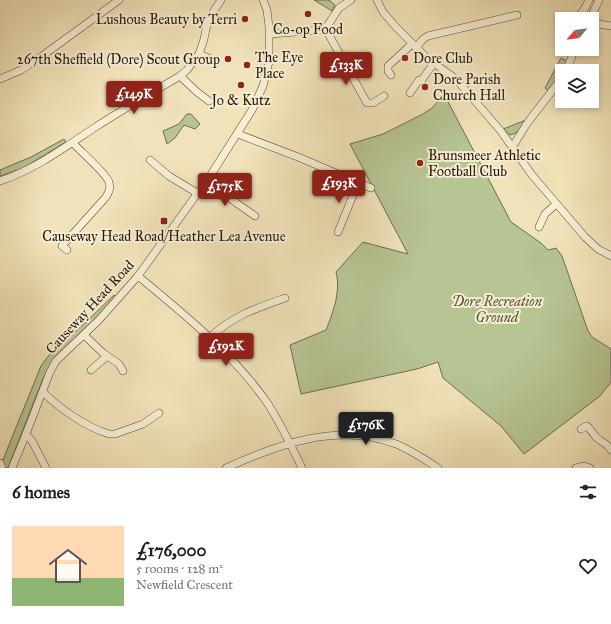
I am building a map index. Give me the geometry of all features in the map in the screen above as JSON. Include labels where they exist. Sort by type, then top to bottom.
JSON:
[{"type":"street","points":[[0,80],[21,70],[38,59],[119,0]]},
{"type":"street","points":[[0,180],[20,174],[34,166],[72,143],[104,121],[180,76],[194,62],[202,44],[208,20],[221,0]]},
{"type":"street","name":"Causeway Head Road","points":[[12,468],[50,372],[56,362],[116,302],[138,276],[238,134],[252,110],[263,86],[269,62],[270,34],[267,10],[264,0]]},
{"type":"street","points":[[270,34],[319,30],[325,28],[339,8],[351,0]]},
{"type":"street","points":[[377,0],[386,17],[414,46],[452,76],[462,86],[513,146],[525,166],[556,204],[591,244],[611,256]]},
{"type":"street","points":[[582,12],[589,0],[598,2],[593,12]]},
{"type":"street","points":[[391,75],[388,71],[388,66],[428,36],[517,15]]},
{"type":"street","points":[[599,24],[611,26]]},
{"type":"street","points":[[325,28],[367,103],[374,103],[384,96]]},
{"type":"street","points":[[198,54],[217,62]]},
{"type":"street","points":[[410,93],[434,63]]},
{"type":"street","points":[[180,76],[197,92],[209,100]]},
{"type":"street","points":[[513,146],[528,122],[555,87]]},
{"type":"street","points":[[238,134],[298,157],[371,188]]},
{"type":"street","points":[[61,247],[106,197],[110,188],[108,180],[102,172],[72,143]]},
{"type":"street","points":[[150,160],[169,176],[197,193]]},
{"type":"street","points":[[205,181],[255,216]]},
{"type":"street","points":[[338,232],[358,183]]},
{"type":"street","points":[[539,227],[545,214],[556,204]]},
{"type":"street","points":[[138,276],[210,337],[256,387],[271,408],[302,468]]},
{"type":"street","points":[[210,337],[230,321],[242,314],[285,298]]},
{"type":"street","points":[[84,335],[107,356],[119,364],[123,370]]},
{"type":"street","points":[[92,370],[107,356]]},
{"type":"street","points":[[43,392],[60,408],[109,434],[115,434],[143,424],[158,413]]},
{"type":"street","points":[[582,429],[587,426],[589,427],[595,436],[610,447]]},
{"type":"street","points":[[26,434],[32,441],[46,468]]},
{"type":"street","points":[[226,468],[262,452],[290,443],[326,435],[349,434],[394,444],[415,453],[438,468]]},
{"type":"street","points":[[0,464],[2,468]]},
{"type":"street","points":[[576,468],[584,466],[590,468]]},
{"type":"green space","points":[[314,0],[329,0],[335,5],[332,11]]},
{"type":"green space","points":[[561,58],[567,61],[565,64],[558,64]]},
{"type":"green space","points":[[555,69],[555,81],[548,91],[545,88]]},
{"type":"green space","name":"Dore Recreation Ground","points":[[445,96],[511,222],[541,243],[548,250],[556,248],[562,256],[588,331],[592,337],[611,349],[611,382],[600,396],[524,454],[501,426],[443,378],[438,362],[417,369],[301,394],[290,345],[326,330],[334,309],[337,294],[338,287],[336,272],[363,242],[408,254],[350,144],[383,134],[423,114],[432,108],[440,99],[442,102]]},
{"type":"green space","points":[[187,114],[191,114],[200,124],[195,129],[184,125],[175,138],[167,144],[163,131],[179,124]]},
{"type":"green space","points":[[526,120],[520,129],[513,134],[510,135],[503,129]]},
{"type":"green space","points":[[64,139],[66,142],[23,168],[0,176],[0,170],[31,157]]},
{"type":"green space","points":[[114,295],[116,298],[51,363],[42,381],[8,468],[5,468],[2,462],[41,366],[54,350]]},
{"type":"place","name":"Co-op Food","points":[[308,14]]},
{"type":"place","name":"Lushous Beauty by Terri","points":[[245,19]]},
{"type":"place","name":"Dore Club","points":[[405,58]]},
{"type":"place","name":"267th Sheffield (Dore) Scout Group","points":[[228,59]]},
{"type":"place","name":"The Eye Place","points":[[247,65]]},
{"type":"place","name":"Jo & Kutz","points":[[241,85]]},
{"type":"place","name":"Dore Parish Church Hall","points":[[425,87]]},
{"type":"place","name":"Brunsmeer Athletic Football Club","points":[[420,163]]},
{"type":"place","name":"Causeway Head Road/Heather Lea Avenue","points":[[164,221]]}]
